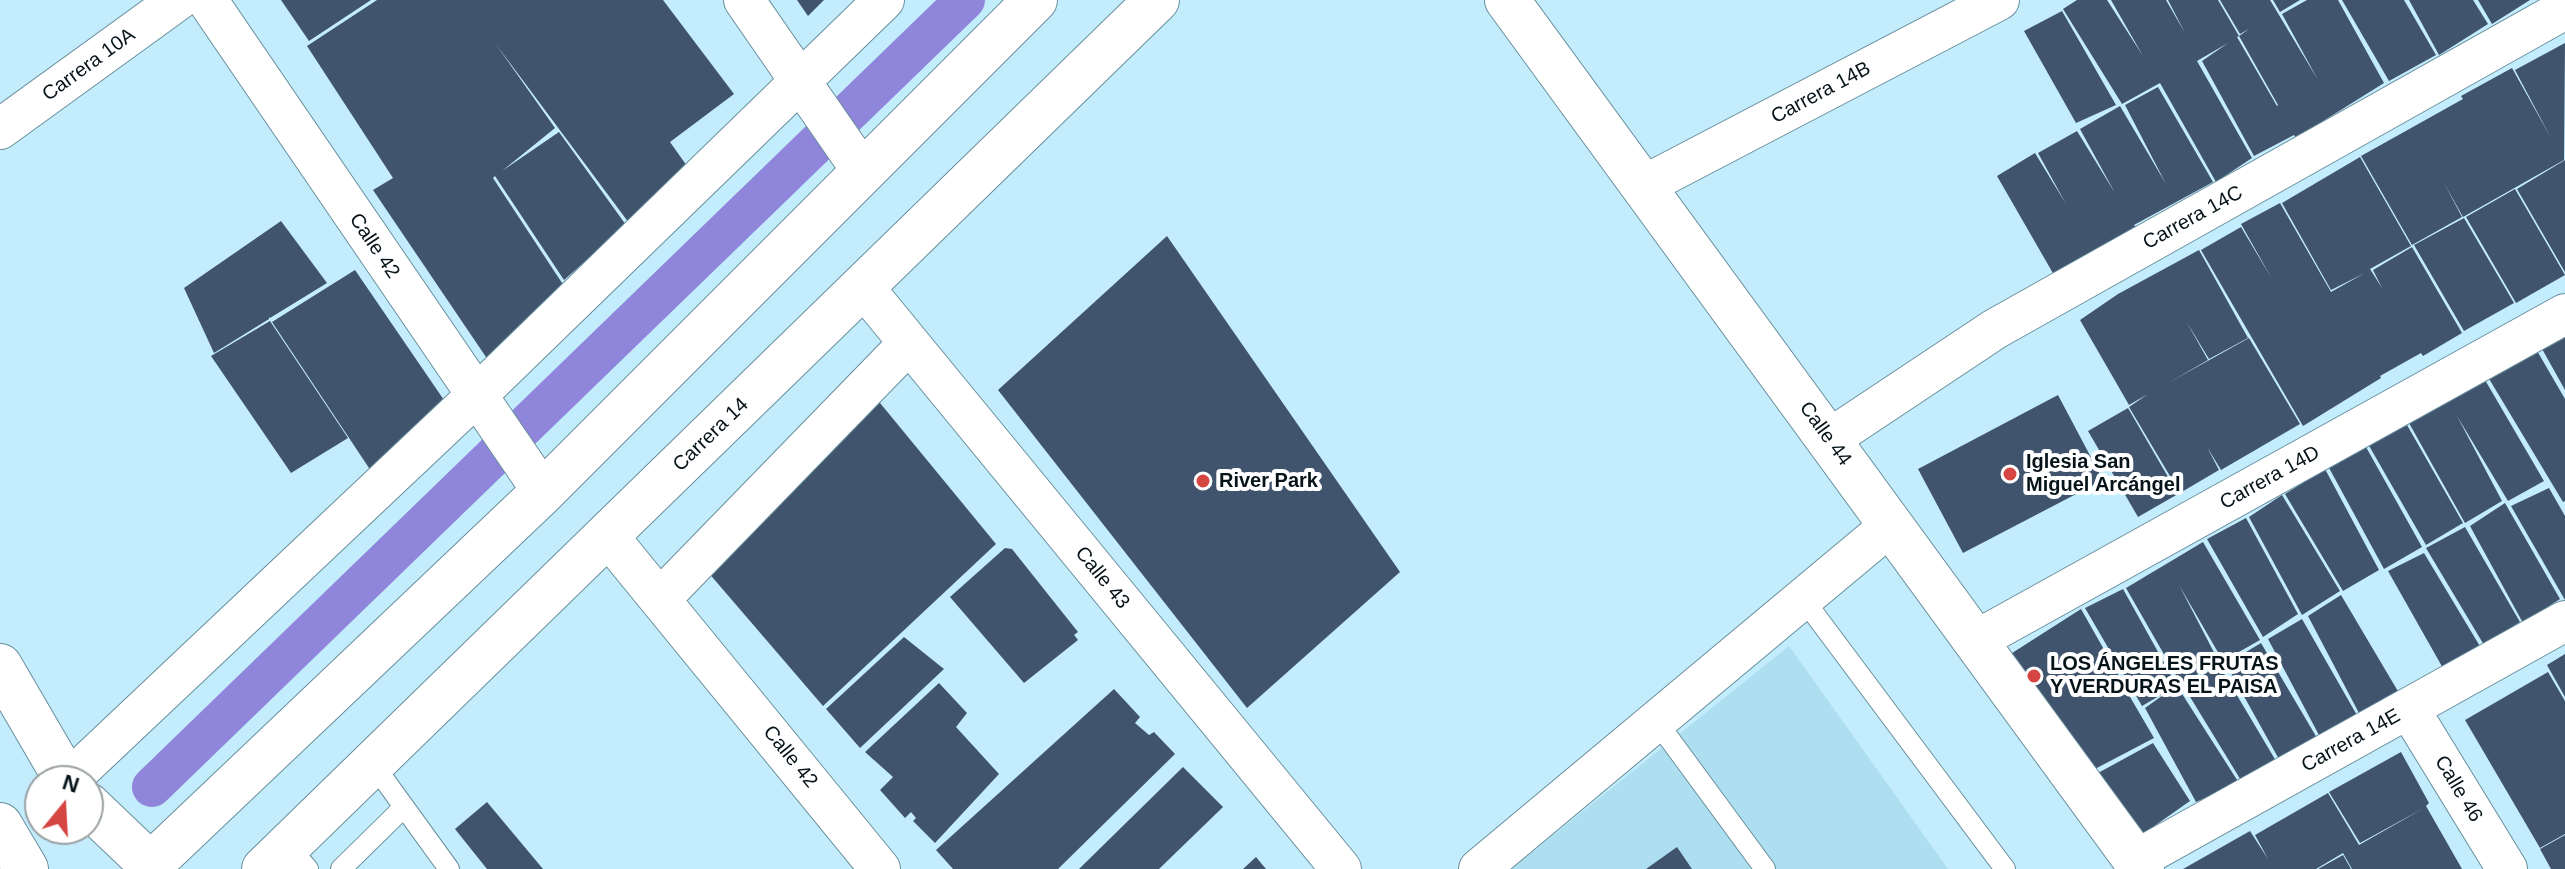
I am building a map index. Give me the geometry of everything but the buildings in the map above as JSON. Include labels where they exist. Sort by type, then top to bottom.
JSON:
[{"type":"main road","points":[[104,821],[150,868],[531,475],[856,161],[1035,0]]},
{"type":"main road","name":"Carrera 14","points":[[287,861],[369,767],[1157,0]]},
{"type":"main road","name":"Calle 44","points":[[1507,0],[2139,865]]},
{"type":"main road","points":[[0,666],[59,765]]},
{"type":"main road","points":[[0,825],[26,869]]},
{"type":"street","name":"Carrera 10A","points":[[0,129],[178,0]]},
{"type":"street","name":"Calle 42","points":[[207,0],[531,475]]},
{"type":"street","points":[[744,0],[856,161]]},
{"type":"street","points":[[86,765],[484,408],[808,92],[884,0]]},
{"type":"street","name":"Carrera 14B","points":[[1643,186],[1999,0]]},
{"type":"street","name":"Carrera 14C","points":[[1828,440],[1995,329],[2565,9]]},
{"type":"street","name":"Calle 43","points":[[864,288],[1341,869]]},
{"type":"street","name":"Carrera 14D","points":[[1975,641],[2565,314]]},
{"type":"street","points":[[661,598],[909,343]]},
{"type":"street","points":[[1479,869],[1891,525]]},
{"type":"street","name":"Calle 42","points":[[607,535],[880,869]]},
{"type":"street","name":"Carrera 14E","points":[[2139,865],[2565,621]]},
{"type":"street","name":"Calle 46","points":[[2409,709],[2507,869]]},
{"type":"lane","points":[[1804,600],[2005,869]]},
{"type":"lane","points":[[1657,722],[1765,869]]},
{"type":"lane","points":[[369,767],[386,782],[449,869]]},
{"type":"lane","points":[[341,869],[404,807]]},
{"type":"shaded area","points":[[1789,646],[1948,869],[1511,869]]},
{"type":"waterway","points":[[152,787],[965,0]]},
{"type":"place","name":"Iglesia San Miguel Arcángel","points":[[2010,474]]},
{"type":"place","name":"River Park","points":[[1203,481]]},
{"type":"place","name":"LOS ÁNGELES FRUTAS Y VERDURAS EL PAISA","points":[[2034,676]]}]
